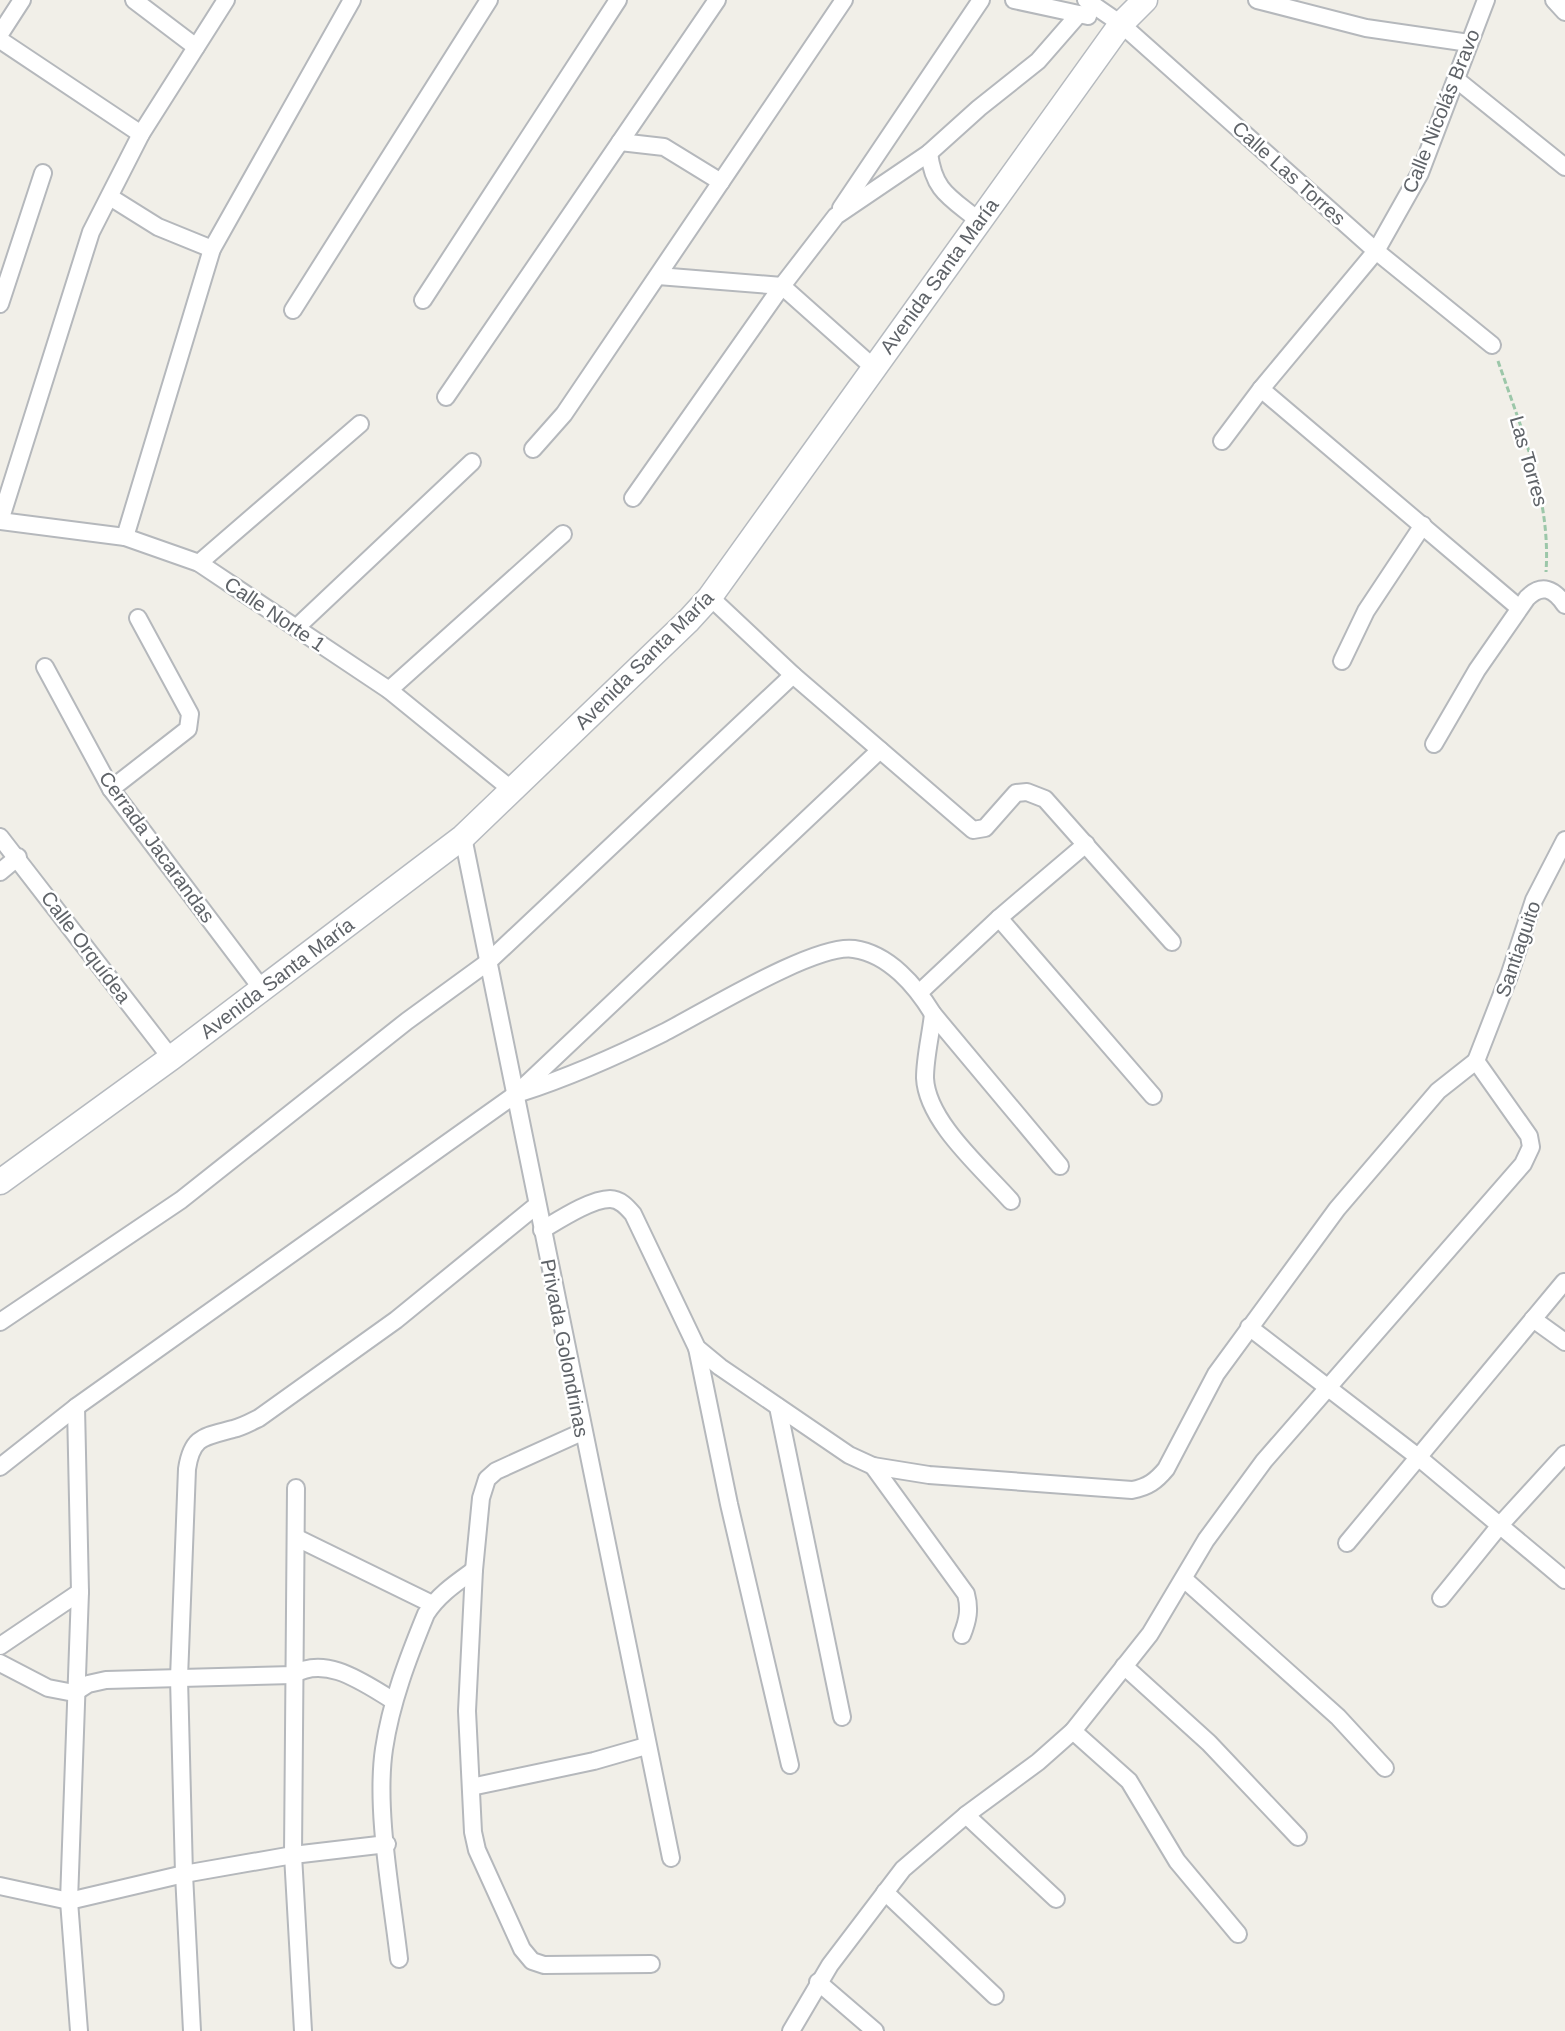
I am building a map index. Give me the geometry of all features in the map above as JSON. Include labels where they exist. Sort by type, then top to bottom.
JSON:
[{"type":"main road","name":"Avenida Santa María","points":[[0,1182],[171,1058],[463,837],[689,620],[710,597],[1121,24],[1145,0]]},
{"type":"street","points":[[0,34],[22,0]]},
{"type":"street","points":[[134,0],[196,47]]},
{"type":"street","points":[[0,521],[92,232],[141,135],[226,0]]},
{"type":"street","points":[[126,537],[212,249],[352,0]]},
{"type":"street","points":[[293,310],[489,0]]},
{"type":"street","points":[[423,300],[618,0]]},
{"type":"street","points":[[446,397],[717,0]]},
{"type":"street","points":[[533,449],[564,414],[844,0]]},
{"type":"street","points":[[633,498],[782,286],[836,216],[981,0]]},
{"type":"street","points":[[1014,0],[1083,7]]},
{"type":"street","points":[[1257,0],[1366,28],[1469,43]]},
{"type":"street","name":"Calle Nicolás Bravo","points":[[1222,441],[1261,389],[1376,251],[1420,173],[1486,0]]},
{"type":"street","points":[[1554,0],[1565,12]]},
{"type":"street","points":[[836,216],[929,153],[979,108],[1038,61],[1083,7]]},
{"type":"street","name":"Calle Las Torres","points":[[1083,7],[1121,24],[1376,251],[1492,345]]},
{"type":"street","points":[[0,40],[141,135]]},
{"type":"street","points":[[1457,80],[1565,167]]},
{"type":"street","points":[[620,142],[664,147],[721,182]]},
{"type":"street","points":[[929,153],[932,172],[938,188],[979,221]]},
{"type":"street","points":[[0,304],[42,173]]},
{"type":"street","points":[[110,197],[158,227],[212,249]]},
{"type":"street","points":[[658,276],[782,286],[873,367]]},
{"type":"street","points":[[1261,389],[1518,607]]},
{"type":"street","points":[[199,563],[360,423]]},
{"type":"street","points":[[296,628],[471,462]]},
{"type":"street","name":"Calle Norte 1","points":[[0,521],[126,537],[199,563],[389,690],[512,790]]},
{"type":"street","points":[[1342,661],[1366,611],[1423,525]]},
{"type":"street","points":[[389,690],[563,534]]},
{"type":"street","points":[[1434,744],[1477,669],[1518,607],[1535,590],[1545,589],[1555,593],[1565,605]]},
{"type":"street","points":[[710,597],[793,675],[973,830],[985,828],[1016,793],[1027,792],[1046,799],[1172,942]]},
{"type":"street","points":[[111,789],[188,729],[190,723],[190,714],[138,618]]},
{"type":"street","name":"Cerrada Jacarandas","points":[[45,667],[111,789],[262,989]]},
{"type":"street","points":[[0,1322],[181,1200],[408,1021],[488,962],[793,675]]},
{"type":"street","points":[[0,1467],[76,1407],[516,1094],[880,750]]},
{"type":"street","name":"Calle Orquídea","points":[[0,837],[18,857],[171,1058]]},
{"type":"street","name":"Privada Golondrinas","points":[[463,837],[582,1432],[671,1858]]},
{"type":"street","name":"Santiaguito","points":[[1476,1061],[1505,987],[1534,900],[1565,840]]},
{"type":"street","points":[[920,992],[999,918],[1086,844]]},
{"type":"street","points":[[0,872],[18,857]]},
{"type":"street","points":[[999,918],[1153,1096]]},
{"type":"street","points":[[516,1094],[559,1081],[663,1033],[800,962],[828,952],[854,949],[879,957],[920,992],[933,1014],[1060,1166]]},
{"type":"street","points":[[933,1014],[925,1078],[929,1101],[939,1119],[1011,1201]]},
{"type":"street","points":[[697,1348],[849,1455],[873,1466],[929,1475],[1092,1489],[1145,1488],[1166,1469],[1216,1374],[1249,1327],[1345,1200],[1438,1092],[1476,1061],[1529,1136],[1531,1147],[1523,1164],[1264,1461],[1206,1540],[1150,1634],[1073,1731],[1038,1762],[925,1848],[885,1892],[818,1982],[791,2031]]},
{"type":"street","points":[[542,1230],[598,1201],[609,1199],[625,1205],[633,1214],[697,1348],[729,1504],[790,1765]]},
{"type":"street","points":[[192,2031],[184,1874],[179,1678],[187,1469],[191,1449],[202,1438],[235,1429],[259,1418],[396,1320],[537,1205]]},
{"type":"street","points":[[1347,1543],[1564,1282]]},
{"type":"street","points":[[1533,1319],[1565,1342]]},
{"type":"street","points":[[1249,1327],[1418,1457],[1501,1524],[1565,1580]]},
{"type":"street","points":[[76,1407],[80,1592],[74,1693],[69,1901],[79,2031]]},
{"type":"street","points":[[778,1407],[842,1717]]},
{"type":"street","points":[[582,1432],[496,1472],[486,1479],[481,1498],[474,1570],[467,1712],[477,1850],[522,1949],[532,1961],[544,1965],[651,1964]]},
{"type":"street","points":[[1441,1598],[1501,1524],[1565,1454]]},
{"type":"street","points":[[873,1466],[966,1594],[969,1605],[968,1621],[962,1635]]},
{"type":"street","points":[[296,1488],[293,1855],[303,2031]]},
{"type":"street","points":[[297,1538],[432,1604]]},
{"type":"street","points":[[399,1959],[382,1775],[393,1701],[432,1604],[451,1586],[474,1570]]},
{"type":"street","points":[[1184,1579],[1338,1717],[1386,1768]]},
{"type":"street","points":[[0,1646],[80,1592]]},
{"type":"street","points":[[0,1664],[48,1688],[74,1693],[88,1684],[106,1680],[293,1675],[304,1668],[332,1669],[359,1680],[393,1701]]},
{"type":"street","points":[[1124,1666],[1209,1743],[1298,1837]]},
{"type":"street","points":[[1073,1731],[1129,1781],[1177,1861],[1238,1934]]},
{"type":"street","points":[[471,1787],[571,1766],[646,1746]]},
{"type":"street","points":[[966,1815],[1056,1899]]},
{"type":"street","points":[[0,1886],[69,1901],[184,1874],[293,1855],[387,1844]]},
{"type":"street","points":[[885,1892],[995,1996]]},
{"type":"street","points":[[818,1982],[875,2031]]},
{"type":"path","name":"Las Torres","points":[[1492,345],[1536,468],[1548,537],[1545,589]]}]
